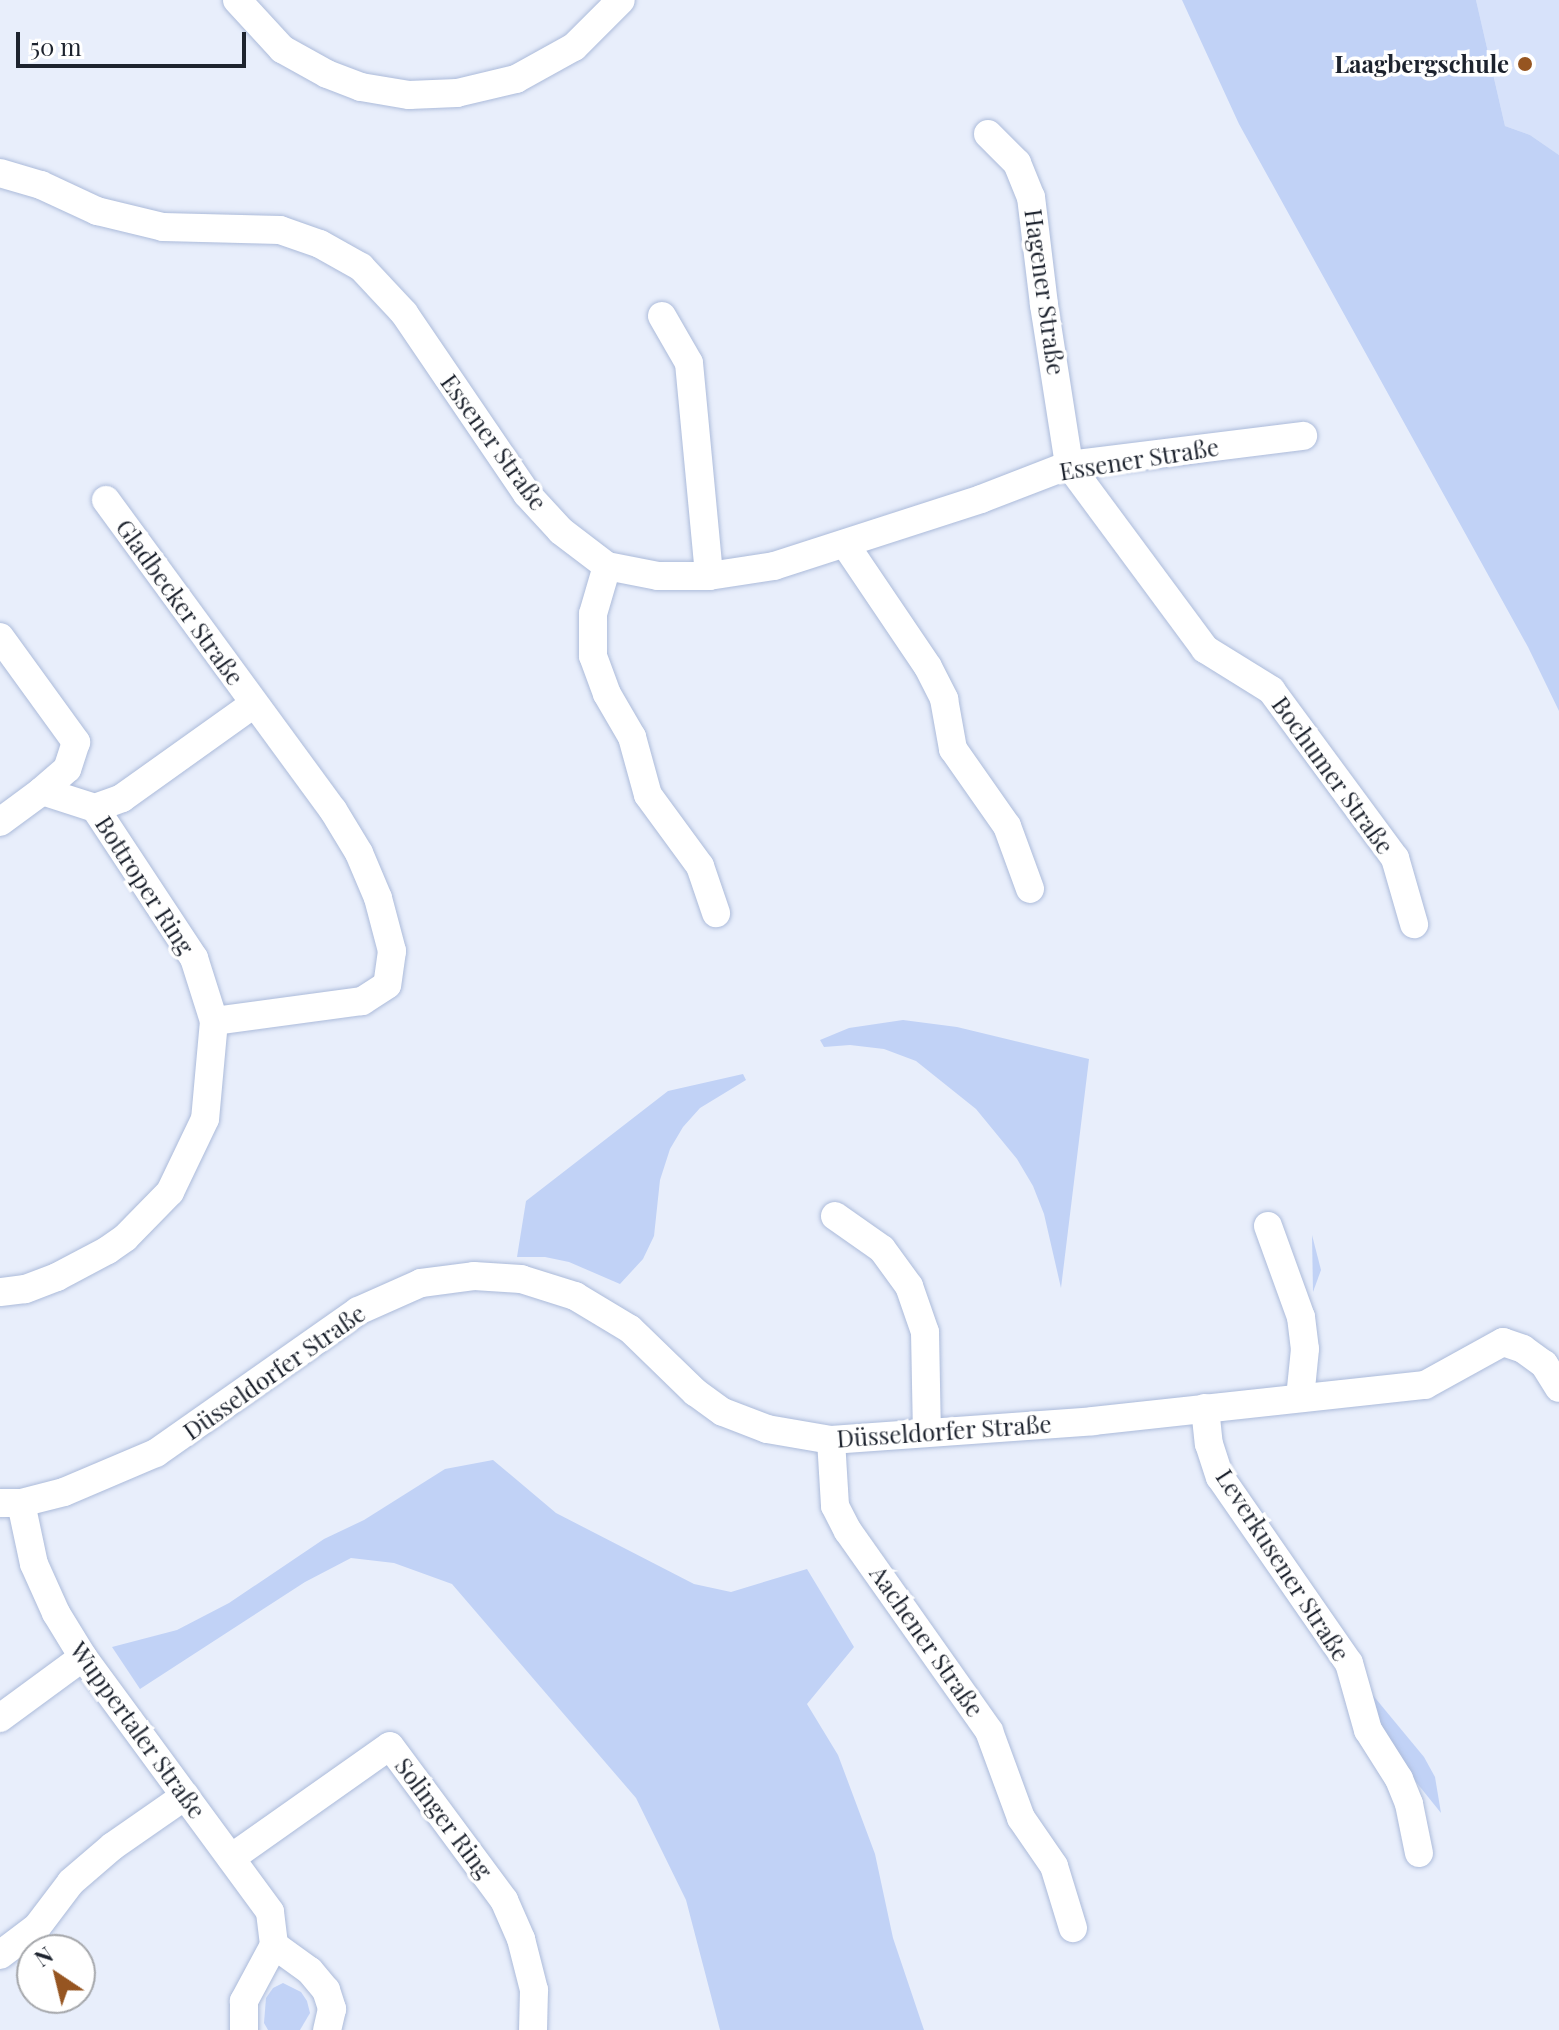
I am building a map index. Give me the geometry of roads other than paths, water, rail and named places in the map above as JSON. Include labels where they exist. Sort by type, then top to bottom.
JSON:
[{"type":"street","points":[[237,0],[282,49],[327,74],[361,87],[409,95],[457,93],[516,79],[574,47],[621,0]]},
{"type":"street","name":"Hagener Straße","points":[[988,134],[1017,163],[1031,197],[1069,465]]},
{"type":"street","name":"Essener Straße","points":[[0,173],[41,185],[97,211],[163,227],[280,230],[320,244],[361,267],[404,313],[527,494],[561,531],[607,566],[658,576],[709,576],[774,566],[981,499],[1069,465],[1303,436]]},
{"type":"street","points":[[662,316],[689,363],[709,576]]},
{"type":"street","name":"Bochumer Straße","points":[[1069,465],[1205,649],[1271,690],[1395,858],[1414,924]]},
{"type":"street","name":"Gladbecker Straße","points":[[106,500],[333,810],[359,853],[378,898],[392,951],[387,985],[362,1001],[214,1021]]},
{"type":"street","points":[[845,544],[928,667],[944,699],[953,749],[1007,826],[1030,889]]},
{"type":"street","points":[[607,566],[593,614],[593,656],[607,694],[632,737],[648,795],[700,866],[716,913]]},
{"type":"street","points":[[0,637],[76,742],[67,769],[0,822]]},
{"type":"street","name":"Gladbecker Straße","points":[[95,808],[122,798],[254,704]]},
{"type":"street","name":"Bottroper Ring","points":[[0,1292],[57,1277],[108,1250],[125,1238],[170,1192],[205,1119],[214,1021],[194,958],[95,808],[42,791]]},
{"type":"street","points":[[835,1216],[882,1249],[909,1286],[925,1332],[927,1432]]},
{"type":"street","points":[[1268,1226],[1301,1317],[1305,1349],[1300,1398]]},
{"type":"street","name":"Düsseldorfer Straße","points":[[10,1503],[64,1492],[156,1453],[358,1311],[421,1283],[474,1276],[521,1279],[575,1296],[630,1329],[695,1392],[723,1412],[767,1429],[831,1440],[1093,1421],[1425,1385],[1503,1342],[1523,1349],[1544,1364],[1559,1388]]},
{"type":"street","name":"Leverkusener Straße","points":[[1205,1408],[1209,1444],[1220,1477],[1349,1663],[1368,1730],[1399,1779],[1409,1804],[1419,1853]]},
{"type":"street","name":"Aachener Straße","points":[[831,1440],[835,1506],[848,1531],[989,1731],[1021,1818],[1054,1866],[1073,1928]]},
{"type":"street","name":"Wuppertaler Straße","points":[[10,1503],[56,1613],[83,1657],[270,1912],[274,1945]]},
{"type":"street","points":[[0,1718],[83,1657]]},
{"type":"street","name":"Solinger Ring","points":[[231,1858],[390,1746],[504,1900],[521,1939],[534,1990],[533,2030]]},
{"type":"street","points":[[0,1955],[37,1927],[71,1882],[113,1846],[185,1796]]},
{"type":"street","points":[[244,2030],[244,2001],[274,1945],[310,1971],[326,1990],[332,2009],[327,2030]]},
{"type":"place","name":"Laagbergschule","points":[[1525,64]]}]
